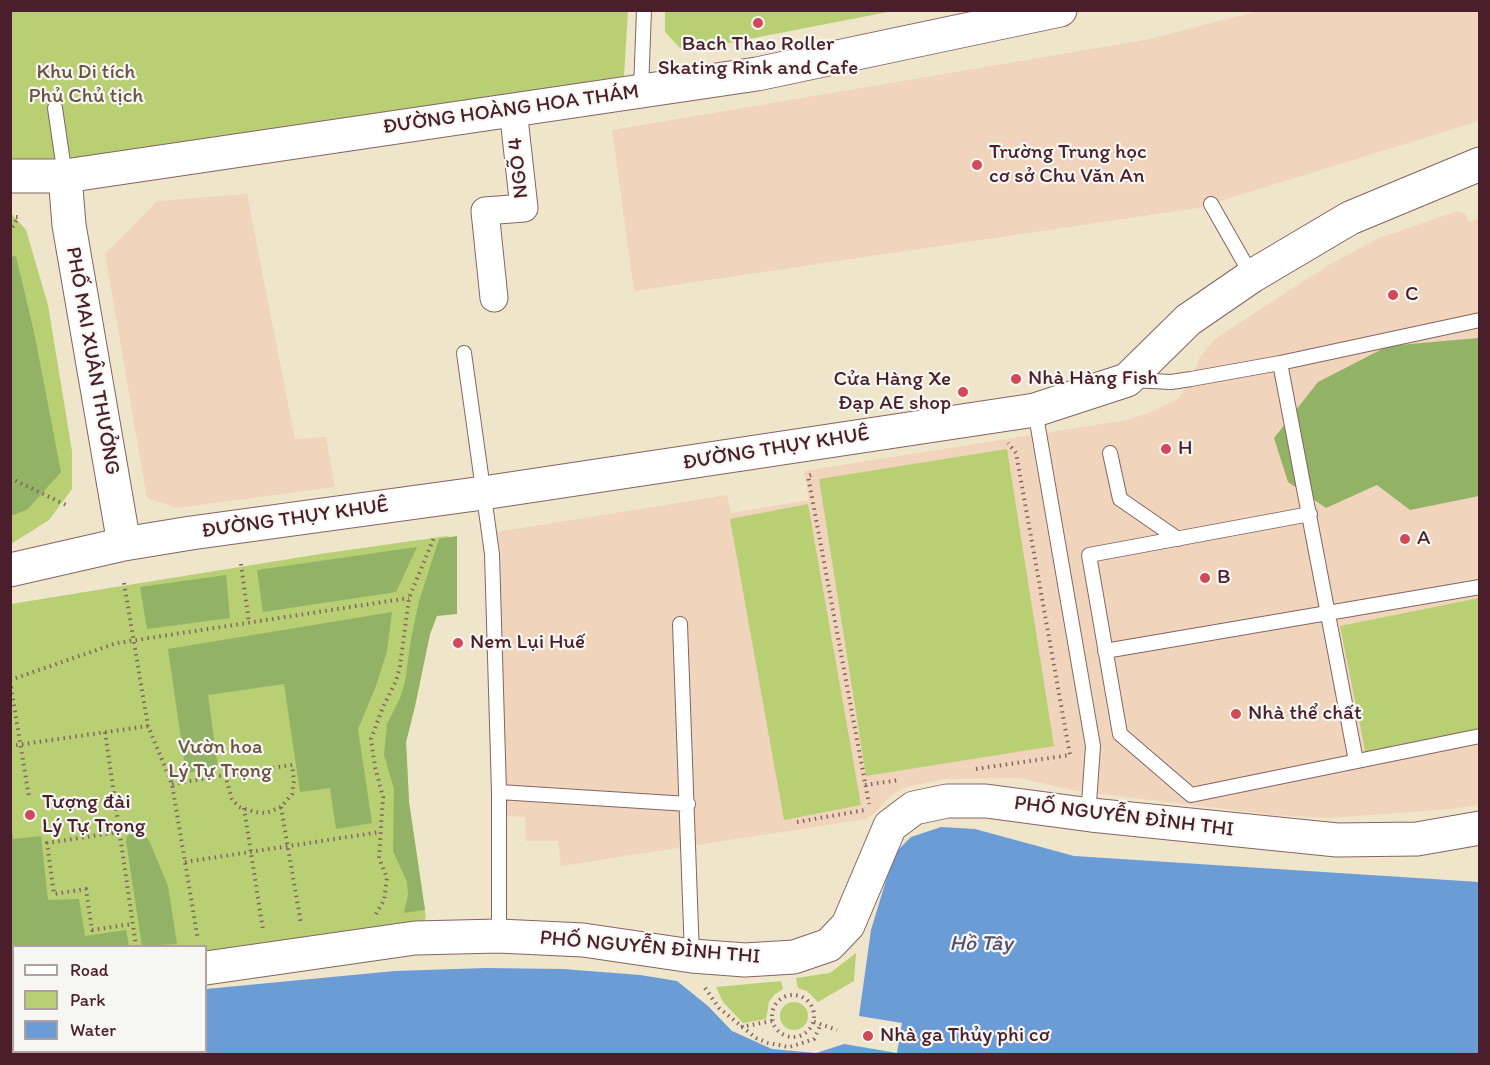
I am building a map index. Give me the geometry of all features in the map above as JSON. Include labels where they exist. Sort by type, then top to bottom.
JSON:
[{"type":"main road","name":"ĐƯỜNG HOÀNG HOA THÁM","points":[[10,176],[64,176],[757,74],[1060,10]]},
{"type":"main road","name":"ĐƯỜNG THỤY KHUÊ","points":[[10,570],[124,544],[191,533],[483,493],[1035,410],[1127,380],[1188,320],[1252,276],[1350,218],[1476,171]]},
{"type":"main road","name":"PHỐ MAI XUÂN THƯỞNG","points":[[64,176],[69,225],[124,544]]},
{"type":"main road","name":"PHỐ NGUYỄN ĐÌNH THI","points":[[207,968],[416,938],[499,936],[583,940],[698,971],[745,960],[794,957],[829,945],[848,926],[890,826],[914,808],[947,801],[986,801],[1091,816],[1337,840],[1417,839],[1479,828]]},
{"type":"street","name":"NGÕ 4","points":[[494,298],[485,211],[524,208],[513,109]]},
{"type":"lane","points":[[641,90],[644,10]]},
{"type":"lane","points":[[55,108],[64,176]]},
{"type":"lane","points":[[1211,204],[1252,276]]},
{"type":"lane","points":[[1127,380],[1171,382],[1280,363],[1479,320]]},
{"type":"lane","points":[[464,353],[492,554],[499,792],[499,936]]},
{"type":"lane","points":[[1280,363],[1356,761]]},
{"type":"lane","points":[[1035,410],[1093,746],[1089,803],[1091,816]]},
{"type":"lane","points":[[1110,453],[1120,499],[1178,539]]},
{"type":"lane","points":[[1310,514],[1089,555],[1120,734],[1191,795],[1479,736]]},
{"type":"lane","points":[[1105,651],[1479,587]]},
{"type":"lane","points":[[681,624],[688,804],[698,971]]},
{"type":"lane","points":[[499,792],[688,804]]},
{"type":"path","points":[[10,217],[18,217],[10,232]]},
{"type":"path","points":[[968,770],[1070,755],[1016,453],[1007,442]]},
{"type":"path","points":[[797,822],[870,809],[808,476],[820,474]]},
{"type":"path","points":[[10,478],[66,505]]},
{"type":"path","points":[[375,916],[384,900],[387,878],[380,858],[383,797],[371,739],[396,681],[409,598],[435,535]]},
{"type":"path","points":[[241,564],[249,623]]},
{"type":"path","points":[[124,583],[148,726],[172,784],[200,945]]},
{"type":"path","points":[[29,797],[10,680],[117,643],[409,598]]},
{"type":"path","points":[[10,746],[148,726]]},
{"type":"path","points":[[105,732],[136,945]]},
{"type":"path","points":[[172,784],[292,765],[292,794],[280,807],[266,813],[239,807],[232,799],[225,776]]},
{"type":"path","points":[[865,785],[911,778]]},
{"type":"path","points":[[280,807],[303,934]]},
{"type":"path","points":[[244,808],[264,939]]},
{"type":"path","points":[[119,832],[47,843],[54,894],[86,889],[92,930],[132,924]]},
{"type":"path","points":[[185,862],[380,832]]},
{"type":"path","points":[[698,971],[719,1008],[740,1027],[768,1044],[789,1047],[814,1039],[821,1024]]},
{"type":"path","points":[[792,994],[805,998],[814,1009],[814,1022],[806,1033],[793,1037],[780,1032],[772,1021],[776,1003],[781,998],[792,994]]},
{"type":"path","points":[[740,1027],[772,1021]]},
{"type":"path","points":[[814,1022],[837,1029]]},
{"type":"shaded area","name":"Trường Trung học cơ sở Chu Văn An","points":[[1259,11],[1479,11],[1479,121],[1198,208],[634,291],[612,130],[1145,40]]},
{"type":"shaded area","points":[[247,194],[295,439],[326,437],[335,487],[177,508],[147,498],[105,254],[157,201]]},
{"type":"shaded area","points":[[1458,211],[1466,215],[1469,222],[1479,218],[1479,805],[1330,818],[1273,815],[1077,791],[1018,778],[945,779],[906,787],[889,797],[877,811],[866,819],[561,866],[558,841],[526,841],[525,817],[506,816],[500,550],[497,532],[727,495],[731,513],[809,500],[804,471],[1127,420],[1154,411],[1179,398],[1191,379],[1200,357],[1216,338],[1327,266],[1379,238]]},
{"type":"green space","points":[[665,10],[893,11],[713,46],[680,48],[665,32]]},
{"type":"green space","name":"Khu Di tích Phủ Chủ tịch","points":[[10,11],[628,11],[624,76],[76,163],[11,164]]},
{"type":"green space","points":[[10,212],[26,230],[48,305],[72,451],[72,489],[49,520],[11,544]]},
{"type":"green space","points":[[16,256],[34,332],[61,472],[28,509],[11,516],[10,257]]},
{"type":"green space","points":[[1478,338],[1479,496],[1410,510],[1377,485],[1326,508],[1288,482],[1274,438],[1318,382],[1388,346]]},
{"type":"green space","points":[[1007,449],[1054,746],[866,776],[819,479]]},
{"type":"green space","points":[[808,504],[861,805],[784,820],[730,519]]},
{"type":"green space","name":"Vườn hoa Lý Tự Trọng","points":[[447,536],[451,538],[437,615],[430,634],[406,742],[409,802],[426,918],[423,922],[207,956],[207,945],[12,945],[11,988],[11,604]]},
{"type":"green space","points":[[457,536],[457,614],[437,616],[430,634],[406,742],[409,802],[425,910],[404,913],[408,895],[407,882],[393,851],[394,789],[384,755],[387,724],[405,682],[419,601],[439,539]]},
{"type":"green space","points":[[417,547],[396,592],[263,612],[257,570]]},
{"type":"green space","points":[[226,575],[230,618],[147,629],[140,587]]},
{"type":"green space","points":[[1479,598],[1479,731],[1366,755],[1340,626]]},
{"type":"green space","points":[[392,612],[387,651],[376,686],[358,729],[372,823],[336,829],[330,788],[300,792],[284,684],[208,695],[218,768],[186,773],[168,649]]},
{"type":"green space","points":[[10,819],[13,839],[41,836],[48,900],[79,899],[85,936],[126,930],[129,945],[12,945],[11,968]]},
{"type":"green space","points":[[134,833],[142,834],[149,840],[168,886],[177,944],[142,945],[127,836]]},
{"type":"green space","points":[[856,953],[854,981],[818,1002],[807,991],[798,988],[796,978],[830,973]]},
{"type":"green space","points":[[781,981],[783,989],[769,1002],[766,1019],[743,1023],[723,1002],[716,987]]},
{"type":"green space","points":[[794,1002],[804,1006],[808,1016],[804,1026],[794,1030],[784,1026],[780,1016],[784,1006]]},
{"type":"water","name":"Hồ Tây","points":[[941,827],[975,829],[1074,856],[1479,882],[1479,1054],[11,1054],[12,1028],[12,1053],[207,1053],[207,989],[395,971],[486,968],[563,969],[640,975],[677,981],[708,1006],[732,1031],[772,1049],[816,1053],[844,1044],[897,1053],[902,1023],[859,1016],[871,930],[894,854],[911,837]]},
{"type":"place","name":"Bach Thao Roller Skating Rink and Cafe","points":[[758,23]]},
{"type":"place","name":"Trường Trung học cơ sở Chu Văn An","points":[[977,165]]},
{"type":"place","name":"C","points":[[1393,295]]},
{"type":"place","name":"Nhà Hàng Fish","points":[[1016,379]]},
{"type":"place","name":"Cửa Hàng Xe Đạp AE shop","points":[[963,392]]},
{"type":"place","name":"H","points":[[1166,449]]},
{"type":"place","name":"A","points":[[1405,539]]},
{"type":"place","name":"B","points":[[1205,578]]},
{"type":"place","name":"Nem Lụi Huế","points":[[458,643]]},
{"type":"place","name":"Nhà thể chất","points":[[1236,714]]},
{"type":"place","name":"Tượng đài Lý Tự Trọng","points":[[30,815]]},
{"type":"place","name":"Nhà ga Thủy phi cơ","points":[[868,1036]]}]
